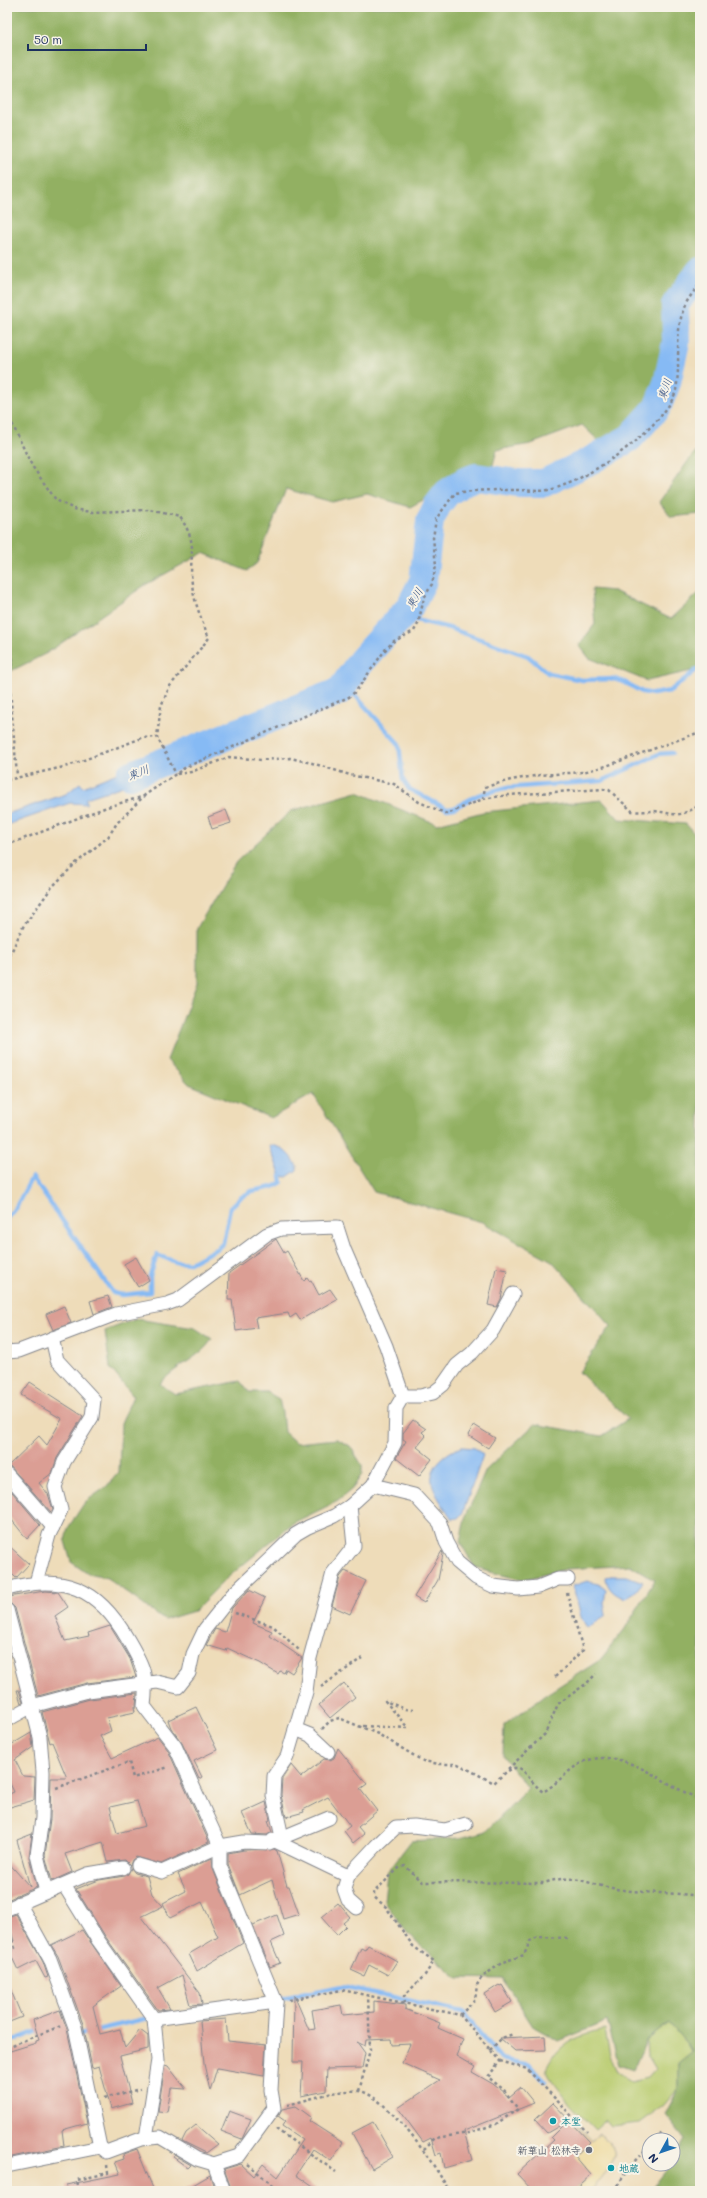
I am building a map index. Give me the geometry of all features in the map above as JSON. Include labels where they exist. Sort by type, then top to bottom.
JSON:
[{"type":"street","points":[[7,1352],[19,1351],[116,1314],[167,1304],[178,1300],[267,1234],[281,1229],[337,1227],[344,1249],[386,1346],[402,1396],[396,1408],[394,1443],[373,1485],[350,1506],[334,1516],[308,1526],[296,1534],[232,1595],[205,1629],[193,1654],[189,1673],[178,1687],[157,1682],[88,1691],[32,1706],[7,1720]]},
{"type":"street","points":[[402,1396],[427,1395],[443,1386],[457,1365],[472,1353],[493,1330],[513,1294]]},
{"type":"street","points":[[36,1583],[53,1526],[61,1510],[55,1487],[64,1462],[92,1417],[94,1400],[72,1378],[57,1360],[52,1338]]},
{"type":"street","points":[[7,1474],[53,1526]]},
{"type":"street","points":[[373,1485],[414,1495],[440,1523],[446,1542],[457,1562],[476,1578],[493,1586],[518,1588],[538,1587],[558,1579],[565,1584]]},
{"type":"street","points":[[277,1839],[273,1796],[274,1776],[287,1757],[301,1707],[310,1658],[333,1573],[354,1546],[350,1506]]},
{"type":"street","points":[[7,1589],[28,1583],[56,1583],[82,1590],[103,1605],[118,1623],[141,1662],[147,1684],[144,1706],[175,1746],[220,1846],[220,1866],[276,2002],[271,2090],[274,2108],[239,2156],[214,2164],[197,2159],[160,2137],[146,2138],[103,2150],[7,2166]]},
{"type":"street","points":[[7,1610],[40,1737],[42,1818],[37,1855],[46,1892]]},
{"type":"street","points":[[295,1729],[310,1735],[328,1752]]},
{"type":"street","points":[[138,1865],[162,1872],[220,1846],[244,1842],[269,1843],[329,1818]]},
{"type":"street","points":[[357,1908],[348,1900],[344,1889],[348,1876],[396,1827],[414,1826],[445,1830],[466,1824]]},
{"type":"street","points":[[277,1839],[348,1876]]},
{"type":"street","points":[[7,1909],[88,1874],[122,1868]]},
{"type":"street","points":[[64,1885],[98,1940],[154,2019],[158,2060],[146,2138]]},
{"type":"street","points":[[19,1903],[50,1959],[73,2022],[90,2102],[103,2150]]},
{"type":"street","points":[[154,2019],[276,2002]]},
{"type":"street","points":[[214,2164],[224,2191]]},
{"type":"path","points":[[7,961],[23,927],[52,887],[108,837],[117,823],[146,796],[186,767],[349,697],[356,691],[385,650],[394,641],[414,631],[418,624],[424,598],[432,584],[436,565],[434,538],[436,519],[444,505],[455,493],[480,489],[547,491],[560,488],[600,467],[644,434],[667,410],[676,390],[680,319],[684,306],[700,283]]},
{"type":"path","points":[[7,413],[32,466],[56,500],[74,510],[92,512],[150,510],[180,517],[188,528],[193,541],[192,587],[208,638],[170,686],[161,706],[157,737],[176,774]]},
{"type":"path","points":[[7,640],[13,660],[9,676],[17,776]]},
{"type":"path","points":[[484,798],[485,787],[511,780],[540,775],[583,772],[606,766],[700,732]]},
{"type":"path","points":[[7,780],[17,776],[68,766],[142,738],[157,737]]},
{"type":"path","points":[[176,774],[191,772],[229,757],[262,760],[290,758],[350,775],[394,784],[419,802],[447,814],[484,798],[524,793],[603,789],[609,790],[632,811],[655,811],[674,816],[687,812],[700,805]]},
{"type":"path","points":[[7,844],[107,807],[146,796]]},
{"type":"path","points":[[554,1676],[583,1650],[565,1584]]},
{"type":"path","points":[[221,1609],[273,1626],[290,1643],[310,1658]]},
{"type":"path","points":[[301,1707],[316,1691],[362,1658]]},
{"type":"path","points":[[310,1735],[320,1732],[330,1721],[339,1718],[378,1734],[423,1761],[439,1764],[458,1764],[494,1783],[545,1734],[558,1704],[587,1683],[596,1674]]},
{"type":"path","points":[[360,1726],[408,1728],[385,1701],[405,1709],[413,1710]]},
{"type":"path","points":[[508,1769],[517,1767],[523,1770],[543,1792],[588,1760],[609,1759],[632,1764],[688,1795],[700,1799]]},
{"type":"path","points":[[42,1792],[129,1762],[132,1778],[182,1763]]},
{"type":"path","points":[[405,2003],[404,1996],[425,1975],[434,1961],[413,1946],[386,1907],[374,1896],[374,1892],[400,1867],[405,1866],[423,1882],[544,1883],[560,1877],[580,1879],[612,1888],[700,1896]]},
{"type":"path","points":[[7,1929],[15,1948],[7,1953]]},
{"type":"path","points":[[460,2015],[475,2000],[476,1985],[482,1977],[503,1962],[524,1955],[530,1941],[538,1937],[569,1938]]},
{"type":"path","points":[[276,2002],[342,1990],[460,2015],[500,2061],[527,2069],[587,2132]]},
{"type":"path","points":[[359,2091],[370,2050],[368,1995]]},
{"type":"path","points":[[7,2047],[73,2022]]},
{"type":"path","points":[[490,2050],[502,2038],[513,2034]]},
{"type":"path","points":[[423,2150],[435,2138],[469,2133],[496,2124],[518,2109],[504,2090],[488,2077],[500,2061]]},
{"type":"path","points":[[90,2102],[154,2086]]},
{"type":"path","points":[[274,2108],[332,2093],[359,2091],[370,2095],[390,2111],[423,2150],[440,2173],[449,2191]]},
{"type":"path","points":[[264,2121],[336,2172]]},
{"type":"path","points":[[79,2191],[77,2180],[108,2173],[103,2150]]},
{"type":"path","points":[[615,2191],[628,2168],[641,2154]]},
{"type":"path","points":[[239,2156],[279,2191]]},
{"type":"green space","points":[[7,7],[700,7],[700,255],[666,305],[658,379],[644,412],[601,443],[582,425],[531,444],[497,450],[490,476],[473,473],[410,507],[367,494],[332,502],[286,489],[257,563],[247,571],[203,553],[145,585],[47,653],[7,673]]},
{"type":"green space","points":[[700,447],[700,514],[671,517],[659,502],[691,457]]},
{"type":"green space","points":[[592,589],[614,591],[671,619],[700,592],[700,669],[647,681],[589,658],[579,645],[595,624]]},
{"type":"green space","points":[[357,792],[437,824],[483,812],[602,800],[619,819],[686,824],[700,840],[700,2191],[650,2191],[665,2172],[681,2172],[681,2147],[685,2140],[681,2135],[681,2132],[679,2132],[665,2115],[678,2089],[678,2063],[693,2051],[669,2023],[646,2041],[633,2070],[619,2065],[607,2021],[559,2041],[534,2027],[503,1979],[458,1978],[408,1934],[384,1901],[387,1872],[411,1841],[460,1838],[486,1831],[528,1788],[503,1756],[504,1725],[545,1695],[600,1660],[624,1630],[655,1580],[630,1565],[566,1569],[522,1580],[475,1568],[460,1542],[465,1518],[486,1470],[535,1424],[602,1436],[628,1419],[579,1372],[611,1326],[552,1261],[482,1222],[374,1192],[313,1094],[271,1118],[189,1084],[167,1060],[197,983],[197,928],[236,862],[291,811]]},
{"type":"green space","points":[[136,1319],[195,1328],[212,1339],[201,1352],[172,1372],[160,1384],[175,1394],[240,1381],[249,1392],[267,1392],[279,1399],[284,1432],[296,1443],[337,1439],[350,1446],[362,1465],[362,1474],[353,1488],[338,1501],[293,1523],[226,1579],[194,1611],[164,1620],[107,1578],[88,1574],[71,1562],[65,1541],[68,1528],[85,1502],[106,1487],[119,1472],[121,1423],[133,1396],[110,1368],[105,1331]]},
{"type":"green space","points":[[669,2023],[693,2051],[678,2063],[678,2089],[663,2106],[640,2123],[611,2126],[606,2120],[595,2130],[571,2105],[545,2071],[550,2061],[562,2047],[569,2042],[585,2035],[605,2030],[610,2055],[617,2072],[631,2081],[648,2077],[655,2069],[647,2056],[646,2041]]},
{"type":"sand","points":[[572,2120],[591,2141],[599,2134],[609,2142],[614,2149],[615,2155],[613,2161],[592,2191],[577,2191],[576,2189],[590,2175],[556,2135]]},
{"type":"water","points":[[161,755],[168,766],[123,786],[86,798],[86,804],[70,803],[7,825],[7,814],[66,794],[80,783],[83,787]]},
{"type":"water","points":[[269,1145],[274,1145],[286,1152],[297,1166],[297,1170],[287,1177],[281,1176]]},
{"type":"water","points":[[462,1447],[475,1448],[483,1455],[463,1512],[458,1518],[452,1519],[435,1492],[432,1483],[432,1476],[436,1465],[446,1455]]},
{"type":"water","points":[[627,1576],[643,1582],[635,1592],[625,1598],[615,1593],[608,1585],[606,1577]]},
{"type":"water","points":[[587,1581],[601,1585],[606,1589],[604,1603],[606,1615],[587,1628],[581,1617],[573,1586]]},
{"type":"building","points":[[226,810],[231,823],[212,829],[208,817]]},
{"type":"building","points":[[276,1239],[284,1253],[287,1251],[304,1281],[307,1278],[309,1281],[311,1280],[319,1295],[330,1289],[337,1299],[300,1320],[296,1314],[290,1318],[288,1313],[255,1318],[257,1328],[236,1331],[232,1300],[228,1300],[229,1273]]},
{"type":"building","points":[[136,1257],[149,1280],[138,1287],[124,1264]]},
{"type":"building","points":[[496,1268],[507,1270],[501,1299],[497,1307],[488,1305]]},
{"type":"building","points":[[108,1296],[112,1307],[94,1314],[90,1301]]},
{"type":"building","points":[[64,1306],[71,1323],[53,1330],[46,1314]]},
{"type":"building","points":[[30,1382],[83,1416],[57,1458],[52,1473],[39,1483],[48,1494],[53,1509],[51,1512],[9,1465],[39,1436],[47,1445],[62,1419],[21,1395]]},
{"type":"building","points":[[413,1420],[426,1429],[422,1432],[426,1436],[417,1447],[432,1459],[419,1476],[396,1458],[406,1441],[403,1439],[403,1433]]},
{"type":"building","points":[[474,1425],[495,1438],[488,1448],[468,1435]]},
{"type":"building","points":[[7,1486],[40,1525],[27,1539],[7,1514]]},
{"type":"building","points":[[7,1544],[29,1564],[16,1578],[7,1569]]},
{"type":"building","points":[[442,1551],[443,1554],[438,1580],[424,1603],[414,1597]]},
{"type":"building","points":[[345,1571],[366,1581],[350,1614],[332,1606],[340,1577]]},
{"type":"building","points":[[249,1590],[265,1598],[253,1623],[272,1631],[270,1636],[302,1658],[292,1673],[286,1669],[284,1673],[280,1671],[278,1674],[260,1663],[227,1648],[226,1651],[206,1645],[215,1629],[225,1632],[232,1608]]},
{"type":"building","points":[[45,1591],[58,1592],[68,1607],[55,1616],[65,1641],[89,1636],[88,1633],[110,1626],[130,1659],[136,1677],[87,1683],[38,1696],[15,1608],[9,1602],[8,1597]]},
{"type":"building","points":[[344,1683],[355,1697],[330,1718],[319,1705]]},
{"type":"building","points":[[17,1690],[19,1690],[23,1702],[21,1703]]},
{"type":"building","points":[[137,1693],[136,1707],[134,1707],[135,1712],[107,1718],[111,1731],[100,1736],[112,1758],[158,1737],[168,1750],[209,1842],[161,1864],[136,1857],[132,1860],[130,1865],[125,1860],[108,1862],[103,1842],[65,1854],[72,1872],[52,1881],[45,1855],[50,1819],[51,1778],[67,1778],[52,1742],[50,1743],[42,1712],[90,1699]],"holes":[[[137,1801],[145,1826],[117,1833],[110,1807]]]},
{"type":"building","points":[[196,1707],[217,1750],[194,1761],[202,1777],[199,1779],[182,1743],[171,1728],[168,1720]]},
{"type":"building","points":[[31,1733],[33,1747],[15,1760],[23,1776],[35,1777],[34,1800],[7,1808],[7,1795],[14,1792],[7,1777],[7,1742],[9,1746]]},
{"type":"building","points":[[338,1748],[367,1784],[360,1789],[377,1811],[358,1827],[364,1834],[353,1843],[344,1831],[350,1826],[328,1797],[303,1810],[304,1812],[286,1817],[281,1795],[282,1779],[291,1765],[301,1777],[324,1759],[330,1760],[334,1758]]},
{"type":"building","points":[[266,1802],[270,1820],[268,1821],[272,1832],[267,1835],[252,1834],[242,1813]]},
{"type":"building","points":[[32,1834],[29,1857],[37,1887],[7,1900],[7,1861],[30,1887],[17,1840]]},
{"type":"building","points":[[274,1849],[277,1851],[287,1886],[289,1886],[299,1914],[283,1919],[272,1880],[240,1895],[228,1864],[228,1853],[244,1850]]},
{"type":"building","points":[[212,1858],[213,1869],[243,1943],[197,1971],[189,1954],[218,1937],[202,1902],[170,1918],[163,1903],[186,1891],[178,1874]]},
{"type":"building","points":[[131,1868],[135,1873],[147,1876],[152,1894],[163,1906],[141,1917],[200,1993],[202,2004],[190,2005],[182,1975],[158,1988],[170,2009],[158,2010],[105,1936],[76,1889],[99,1880],[125,1876]]},
{"type":"building","points":[[338,1903],[350,1917],[343,1923],[346,1926],[337,1935],[321,1917]]},
{"type":"building","points":[[16,1914],[43,1962],[48,1977],[45,1978],[36,1961],[18,1970],[7,1947],[7,1944],[14,1941],[7,1917]]},
{"type":"building","points":[[277,1915],[284,1936],[271,1942],[280,1963],[270,1967],[253,1925]]},
{"type":"building","points":[[82,1930],[121,1986],[93,2006],[100,2034],[120,2029],[125,2048],[140,2030],[148,2036],[148,2049],[120,2056],[132,2103],[111,2109],[99,2066],[92,2068],[83,2024],[58,1956],[51,1945]]},
{"type":"building","points":[[368,1945],[397,1961],[388,1975],[369,1965],[364,1976],[351,1970],[361,1948],[365,1950]]},
{"type":"building","points":[[7,1981],[22,2017],[7,2023]]},
{"type":"building","points":[[499,1985],[502,1985],[512,2002],[495,2012],[485,1994]]},
{"type":"building","points":[[294,1995],[309,2030],[315,2029],[312,2010],[341,2005],[343,2015],[374,2012],[374,2001],[405,2005],[405,2009],[440,2023],[438,2028],[463,2039],[456,2056],[475,2067],[472,2072],[493,2084],[509,2097],[521,2087],[534,2103],[464,2131],[472,2160],[444,2168],[441,2153],[436,2155],[431,2138],[423,2142],[398,2108],[440,2080],[402,2063],[410,2044],[392,2045],[391,2039],[366,2040],[365,2046],[357,2042],[365,2053],[362,2068],[327,2069],[326,2091],[301,2096],[303,2062],[293,2062]]},
{"type":"building","points":[[60,2010],[67,2029],[87,2123],[62,2130],[64,2146],[7,2158],[7,2052],[36,2043],[36,2041],[39,2040],[33,2020]]},
{"type":"building","points":[[226,2019],[228,2041],[266,2045],[264,2076],[217,2068],[210,2091],[204,2064],[200,2021]]},
{"type":"building","points":[[545,2036],[546,2050],[515,2051],[500,2038]]},
{"type":"building","points":[[165,2065],[168,2066],[186,2089],[171,2088],[167,2112],[158,2111]]},
{"type":"building","points":[[553,2103],[590,2142],[575,2156],[591,2175],[573,2191],[533,2191],[517,2174],[554,2140],[551,2137],[566,2122],[547,2133],[535,2120]]},
{"type":"building","points":[[296,2106],[311,2117],[309,2121],[343,2143],[331,2161],[313,2149],[296,2175],[319,2191],[232,2191],[224,2169],[241,2164],[254,2176],[263,2164],[278,2177],[303,2140],[282,2126],[285,2121],[278,2116],[282,2109]]},
{"type":"building","points":[[229,2111],[251,2119],[242,2139],[221,2131]]},
{"type":"building","points":[[373,2122],[393,2157],[372,2169],[352,2133]]},
{"type":"building","points":[[196,2125],[218,2144],[206,2153],[182,2141],[186,2133]]},
{"type":"building","points":[[137,2149],[154,2191],[67,2191],[66,2185],[120,2174],[115,2162],[124,2159],[123,2154]]},
{"type":"building","points":[[174,2155],[191,2165],[188,2168],[173,2157]]},
{"type":"building","points":[[210,2175],[215,2191],[183,2191]]},
{"type":"waterway","name":"東川","points":[[130,775],[340,691],[361,661],[409,608],[423,581],[430,521],[437,506],[447,493],[465,481],[476,477],[518,483],[544,483],[588,462],[630,438],[657,408],[667,383],[676,342],[675,305],[700,271]]},
{"type":"waterway","points":[[400,620],[412,619],[449,628],[528,656],[548,673],[582,680],[614,679],[624,682],[642,692],[653,694],[670,691],[700,667]]},
{"type":"waterway","points":[[345,684],[399,744],[403,780],[409,789],[447,809],[454,808],[478,795],[504,788],[602,781],[659,754],[672,753]]},
{"type":"waterway","points":[[7,1218],[16,1207],[32,1177],[113,1293],[122,1295],[150,1292],[150,1276],[157,1255],[176,1262],[190,1263],[218,1248],[223,1243],[230,1208],[240,1198],[252,1191],[273,1187],[282,1182],[281,1176]]},
{"type":"waterway","points":[[277,1999],[342,1986],[462,2012],[501,2059],[529,2065],[545,2081]]},
{"type":"waterway","points":[[80,2034],[148,2018]]},
{"type":"waterway","points":[[7,2043],[35,2032]]},
{"type":"place","name":"本堂","points":[[553,2121]]},
{"type":"place","name":"新華山 松林寺","points":[[589,2150]]},
{"type":"place","name":"地蔵","points":[[611,2168]]}]
